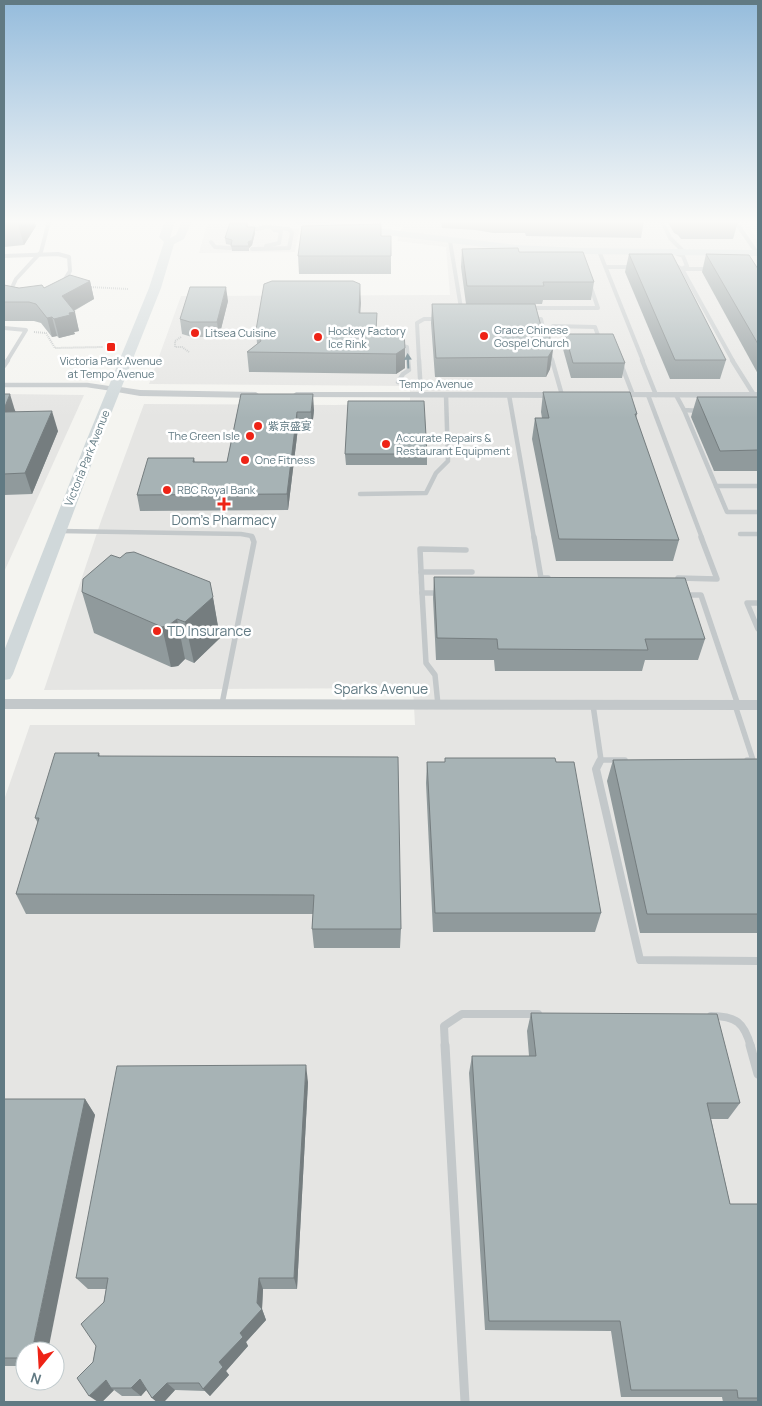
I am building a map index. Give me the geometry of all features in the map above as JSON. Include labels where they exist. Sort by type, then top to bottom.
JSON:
[{"type":"main road","name":"Victoria Park Avenue","points":[[4,674],[58,531],[155,287]]},
{"type":"street","points":[[114,389],[140,393],[262,395]]},
{"type":"street","name":"Tempo Avenue","points":[[290,395],[566,395]]},
{"type":"street","points":[[606,395],[676,395],[715,399],[756,395]]},
{"type":"street","name":"Sparks Avenue","points":[[4,704],[438,704],[594,711],[758,705]]},
{"type":"lane","points":[[6,299],[12,287]]},
{"type":"lane","points":[[57,290],[60,287]]},
{"type":"lane","points":[[458,287],[461,308],[471,308]]},
{"type":"lane","points":[[520,308],[598,308],[591,287]]},
{"type":"lane","points":[[614,287],[717,578],[668,578]]},
{"type":"lane","points":[[692,287],[748,388],[756,395]]},
{"type":"lane","points":[[421,395],[417,322],[424,319],[444,319]]},
{"type":"lane","points":[[521,319],[541,319],[566,395]]},
{"type":"lane","points":[[553,326],[594,326],[599,338]]},
{"type":"lane","points":[[4,328],[26,330],[4,366]]},
{"type":"lane","points":[[590,338],[605,338]]},
{"type":"lane","points":[[558,341],[575,341]]},
{"type":"lane","points":[[394,344],[407,348],[408,370],[398,382]]},
{"type":"lane","points":[[617,354],[633,395]]},
{"type":"lane","points":[[4,386],[87,385],[114,389]]},
{"type":"lane","points":[[360,494],[426,493],[436,473],[448,461],[446,395]]},
{"type":"lane","points":[[508,395],[541,578],[550,578]]},
{"type":"lane","points":[[676,395],[727,512],[758,512]]},
{"type":"lane","points":[[684,410],[710,411]]},
{"type":"lane","points":[[716,486],[758,486]]},
{"type":"lane","points":[[58,531],[241,534],[252,536],[254,542],[222,704]]},
{"type":"lane","points":[[740,534],[758,534]]},
{"type":"lane","points":[[438,704],[435,675],[426,663],[420,549],[466,550]]},
{"type":"lane","points":[[421,572],[472,572]]},
{"type":"lane","points":[[422,593],[452,594]]},
{"type":"lane","points":[[671,595],[701,596],[754,763],[743,760]]},
{"type":"lane","points":[[758,603],[747,603],[758,629]]},
{"type":"lane","points":[[594,711],[601,760],[596,769],[640,960],[758,961]]},
{"type":"lane","points":[[601,760],[629,760]]},
{"type":"lane","points":[[464,1402],[444,1026],[462,1014],[551,1015]]},
{"type":"lane","points":[[699,1016],[729,1016],[746,1030],[758,1074]]},
{"type":"path","points":[[78,287],[128,289]]},
{"type":"path","points":[[86,292],[90,287]]},
{"type":"path","points":[[46,333],[55,348],[103,348]]},
{"type":"path","points":[[181,336],[175,340],[175,347],[182,347],[189,352]]},
{"type":"shaded area","points":[[449,287],[758,287],[758,1402],[4,1402],[4,800],[30,725],[415,725],[413,688],[44,690],[101,521],[144,404],[336,405],[410,403],[410,386],[149,384],[181,296],[450,295]]},
{"type":"shaded area","points":[[4,394],[84,395],[4,572]]},
{"type":"building","points":[[4,287],[80,287],[62,296],[75,312],[54,319],[52,317],[47,318],[36,304],[29,302],[4,302]]},
{"type":"building","points":[[190,287],[226,287],[217,322],[190,322],[180,319]]},
{"type":"building","name":"Hockey Factory Ice Rink","points":[[264,287],[360,287],[359,313],[377,313],[376,331],[399,331],[404,333],[405,348],[396,354],[247,352],[261,341],[256,330]]},
{"type":"building","points":[[643,287],[689,287],[726,360],[675,360]]},
{"type":"building","points":[[725,287],[758,287],[758,344]]},
{"type":"building","name":"Grace Chinese Gospel Church","points":[[432,304],[535,304],[542,330],[548,330],[553,349],[548,357],[436,358]]},
{"type":"building","points":[[565,334],[613,334],[625,363],[573,363]]},
{"type":"building","points":[[543,392],[630,392],[637,414],[635,414],[679,540],[559,539],[535,418],[549,418]]},
{"type":"building","points":[[4,394],[10,394],[4,409]]},
{"type":"building","points":[[241,394],[313,394],[311,412],[297,412],[287,494],[137,495],[148,458],[194,458],[193,462],[227,462]]},
{"type":"building","points":[[697,397],[758,397],[758,450],[720,451]]},
{"type":"building","name":"Accurate Repairs & Restaurant Equipment","points":[[348,401],[424,401],[427,454],[345,454]]},
{"type":"building","points":[[52,411],[25,473],[4,474],[4,412]]},
{"type":"building","points":[[134,552],[210,582],[213,597],[185,622],[177,619],[169,625],[162,627],[82,592],[83,579],[111,555],[120,558],[126,553]]},
{"type":"building","points":[[434,577],[685,578],[705,639],[645,639],[648,650],[498,649],[497,639],[437,638]]},
{"type":"building","points":[[55,753],[99,753],[98,756],[398,757],[401,929],[312,929],[314,895],[16,894],[39,818],[35,818]]},
{"type":"building","points":[[445,758],[555,758],[556,762],[574,762],[601,913],[435,913],[427,762],[445,762]]},
{"type":"building","points":[[758,759],[758,914],[647,914],[613,760]]},
{"type":"building","points":[[531,1013],[717,1014],[740,1103],[707,1103],[730,1204],[758,1204],[758,1398],[738,1398],[737,1390],[631,1390],[620,1321],[489,1321],[472,1056],[536,1056]]},
{"type":"building","points":[[306,1065],[294,1278],[259,1278],[257,1303],[262,1309],[240,1333],[243,1337],[219,1362],[223,1367],[203,1389],[199,1383],[167,1383],[152,1398],[140,1379],[131,1388],[111,1388],[106,1380],[89,1396],[77,1378],[93,1362],[96,1346],[81,1324],[104,1302],[108,1278],[76,1278],[117,1066]]},
{"type":"building","points":[[4,1099],[85,1099],[34,1341],[15,1341],[15,1358],[4,1358]]},
{"type":"place","name":"Litsea Cuisine","points":[[195,333]]},
{"type":"place","name":"Grace Chinese Gospel Church","points":[[484,336]]},
{"type":"place","name":"Hockey Factory Ice Rink","points":[[318,337]]},
{"type":"place","name":"Victoria Park Avenue at Tempo Avenue","points":[[111,347]]},
{"type":"place","name":"紫京盛宴","points":[[258,426]]},
{"type":"place","name":"The Green Isle","points":[[250,436]]},
{"type":"place","name":"Accurate Repairs & Restaurant Equipment","points":[[386,444]]},
{"type":"place","name":"One Fitness","points":[[245,460]]},
{"type":"place","name":"RBC Royal Bank","points":[[167,490]]},
{"type":"place","name":"Dom’s Pharmacy","points":[[224,504]]},
{"type":"place","name":"TD Insurance","points":[[157,631]]}]
